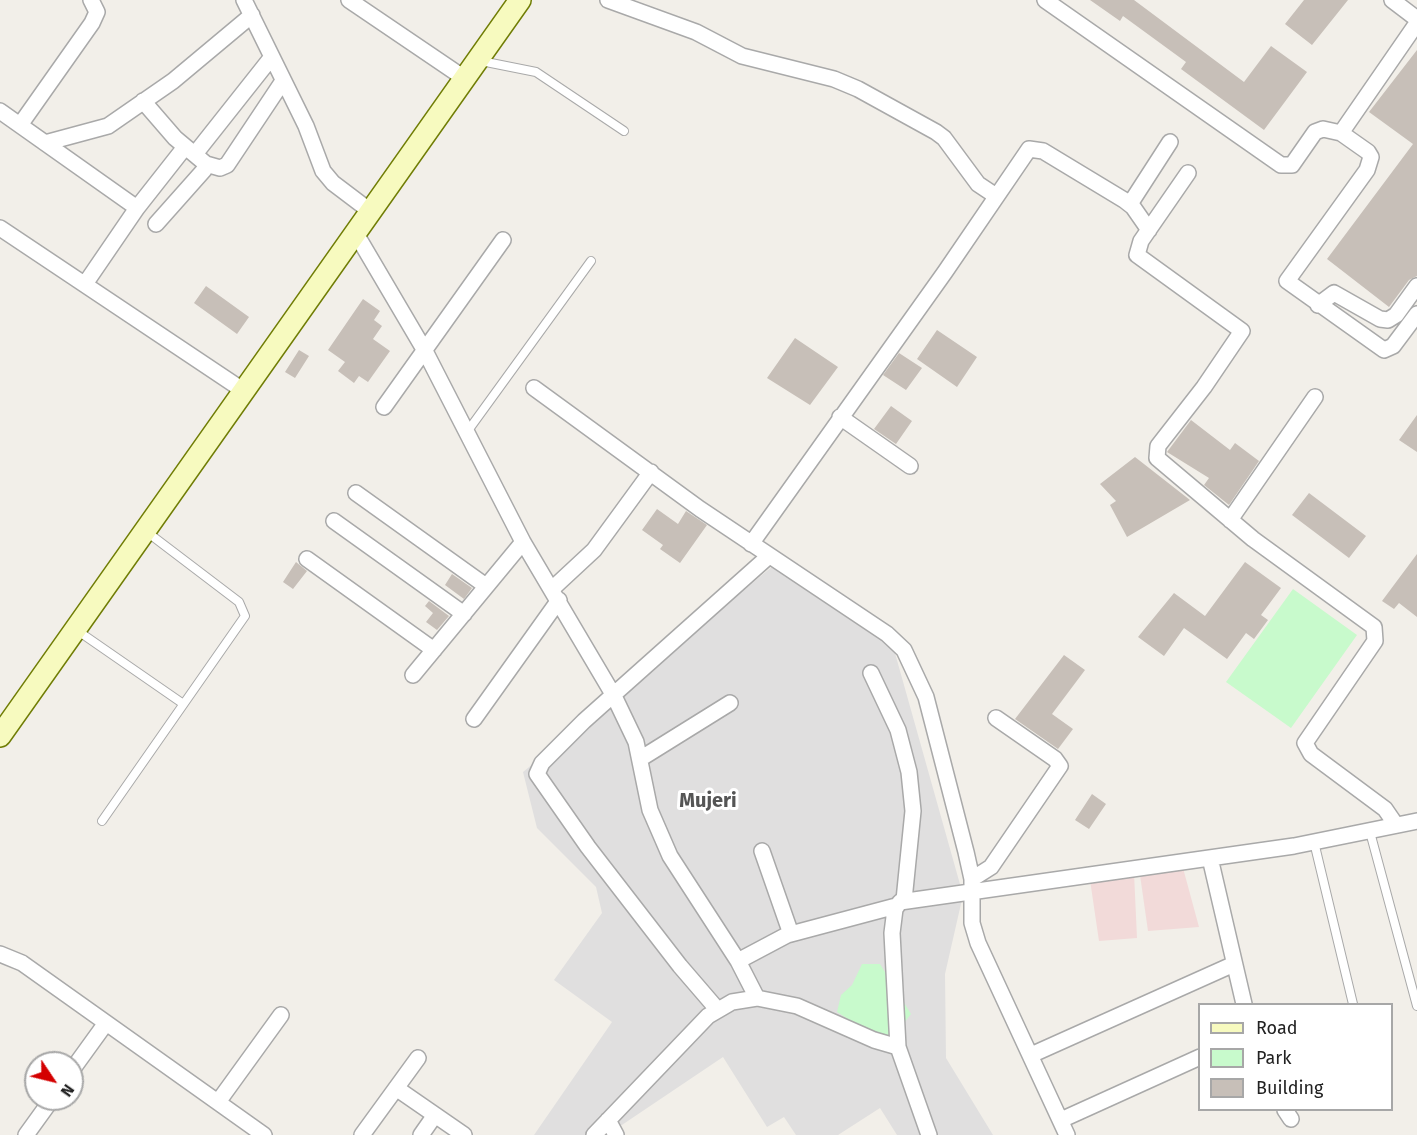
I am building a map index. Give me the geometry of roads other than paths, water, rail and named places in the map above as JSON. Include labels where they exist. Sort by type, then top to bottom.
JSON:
[{"type":"street","points":[[20,125],[92,23],[96,12],[92,0]]},
{"type":"street","points":[[244,0],[312,140],[323,171],[333,183],[370,211]]},
{"type":"street","points":[[350,0],[464,78]]},
{"type":"street","points":[[0,736],[520,0]]},
{"type":"street","points":[[608,0],[696,32],[742,56],[848,83],[944,138],[978,184],[996,196]]},
{"type":"street","points":[[1046,0],[1281,165],[1292,165],[1318,130],[1328,129],[1341,133],[1368,152],[1371,162],[1287,281],[1384,350],[1393,346],[1417,315]]},
{"type":"street","points":[[1341,133],[1417,21],[1392,0]]},
{"type":"street","points":[[45,143],[108,126],[172,81],[252,15]]},
{"type":"street","points":[[85,284],[137,208],[195,155],[272,58]]},
{"type":"street","points":[[195,155],[220,168],[227,165],[283,81]]},
{"type":"street","points":[[143,101],[195,155],[204,170],[156,224]]},
{"type":"street","points":[[0,111],[137,208]]},
{"type":"street","points":[[1130,204],[1170,142]]},
{"type":"street","points":[[750,544],[945,272],[1024,152],[1039,148],[1130,204],[1149,230]]},
{"type":"street","points":[[1188,173],[1136,251],[1140,258],[1242,331],[1204,387],[1158,446],[1156,453],[1161,463],[1230,520],[1374,627],[1375,641],[1305,743],[1311,754],[1385,809],[1396,825]]},
{"type":"street","points":[[0,228],[244,391]]},
{"type":"street","points":[[355,232],[425,351],[523,542],[614,696],[630,728],[640,759],[650,810],[670,856],[738,961],[758,998]]},
{"type":"street","points":[[384,407],[503,240]]},
{"type":"street","points":[[1318,305],[1330,294],[1339,294],[1380,319],[1388,320],[1396,315],[1417,286]]},
{"type":"street","points":[[534,388],[750,544],[887,634],[904,650],[926,697],[972,884],[971,911],[978,943],[1067,1135]]},
{"type":"street","points":[[1230,520],[1315,397]]},
{"type":"street","points":[[840,417],[910,465]]},
{"type":"street","points":[[474,719],[555,595],[594,550],[651,472]]},
{"type":"street","points":[[356,493],[486,586]]},
{"type":"street","points":[[334,521],[464,614]]},
{"type":"street","points":[[413,675],[523,542]]},
{"type":"street","points":[[717,1009],[680,966],[595,856],[537,774],[542,763],[584,721],[769,556]]},
{"type":"street","points":[[308,559],[434,650]]},
{"type":"street","points":[[871,674],[898,730],[909,772],[913,810],[891,960],[898,1047],[928,1135]]},
{"type":"street","points":[[640,759],[730,703]]},
{"type":"street","points":[[972,884],[991,867],[1060,766],[1055,759],[996,718]]},
{"type":"street","points":[[738,961],[791,933],[972,884],[1210,858],[1370,832],[1417,821]]},
{"type":"street","points":[[762,851],[791,933]]},
{"type":"street","points":[[1210,858],[1244,1003]]},
{"type":"street","points":[[0,954],[22,963],[264,1135]]},
{"type":"street","points":[[1031,1055],[1234,964]]},
{"type":"street","points":[[594,1135],[717,1009],[732,1002],[758,998],[814,1012],[874,1040],[898,1047]]},
{"type":"street","points":[[218,1102],[281,1015]]},
{"type":"street","points":[[84,1053],[106,1023]]},
{"type":"street","points":[[362,1135],[418,1058]]},
{"type":"street","points":[[1061,1120],[1198,1058]]},
{"type":"street","points":[[396,1088],[464,1135]]},
{"type":"street","points":[[26,1135],[43,1111]]},
{"type":"street","points":[[421,1135],[435,1115]]},
{"type":"street","points":[[608,1120],[616,1135]]},
{"type":"lane","points":[[477,60],[536,72],[624,131]]},
{"type":"lane","points":[[466,432],[591,261]]},
{"type":"lane","points":[[102,821],[182,704],[242,622],[245,610],[239,602],[146,531]]},
{"type":"lane","points":[[76,630],[182,704]]},
{"type":"lane","points":[[1370,832],[1417,1006]]},
{"type":"lane","points":[[1314,842],[1353,1003]]},
{"type":"district","name":"Mujeri","points":[[708,801]]}]
